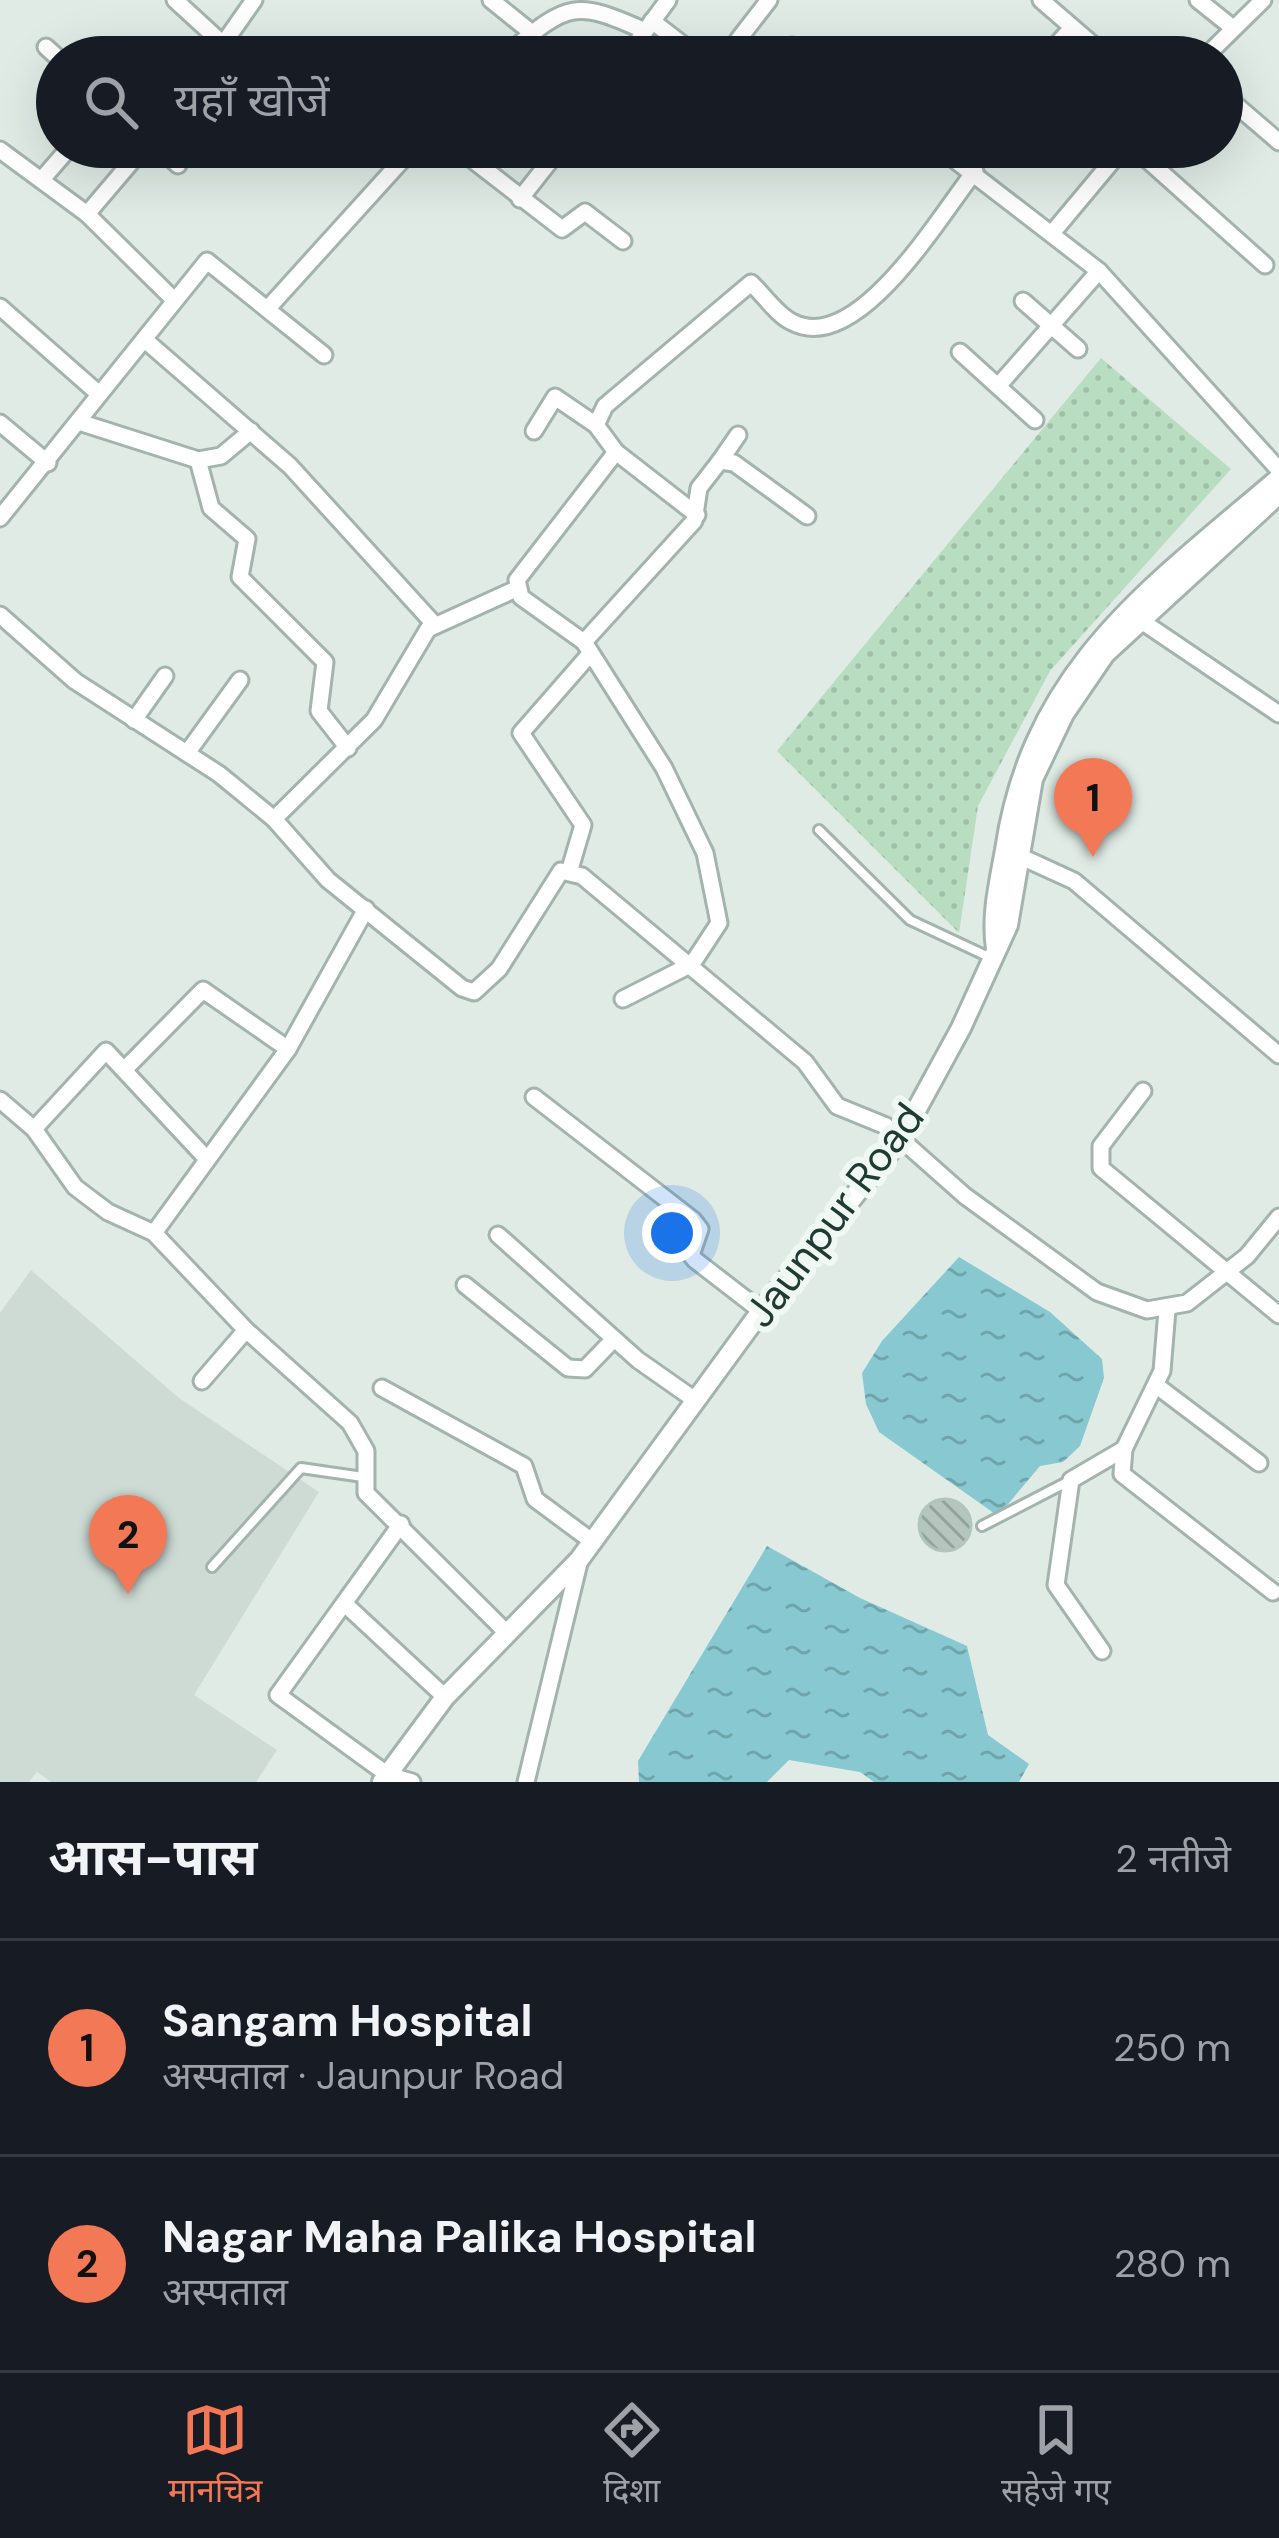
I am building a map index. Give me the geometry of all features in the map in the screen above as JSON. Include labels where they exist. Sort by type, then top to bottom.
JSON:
[{"type":"street","points":[[175,0],[205,36]]},
{"type":"street","points":[[229,36],[254,0]]},
{"type":"street","points":[[491,0],[532,33]]},
{"type":"street","points":[[641,36],[668,0]]},
{"type":"street","points":[[741,36],[769,0]]},
{"type":"street","points":[[1041,0],[1082,36]]},
{"type":"street","points":[[1198,0],[1233,28]]},
{"type":"street","points":[[1225,36],[1263,0]]},
{"type":"street","points":[[529,36],[557,14],[585,3],[604,5],[664,36]]},
{"type":"street","points":[[1065,36],[1072,28]]},
{"type":"street","points":[[1243,111],[1279,142]]},
{"type":"street","points":[[0,150],[87,214],[173,299]]},
{"type":"street","points":[[44,178],[52,168]]},
{"type":"street","points":[[87,214],[126,168]]},
{"type":"street","points":[[270,306],[395,168]]},
{"type":"street","points":[[481,168],[562,230],[586,212],[623,241]]},
{"type":"street","points":[[520,199],[544,168]]},
{"type":"street","points":[[970,168],[1099,271],[1279,474],[1135,602],[1074,670],[1018,782],[1011,852]]},
{"type":"street","points":[[1053,232],[1109,168]]},
{"type":"street","points":[[1152,168],[1265,265]]},
{"type":"street","points":[[596,425],[605,406],[751,283],[793,323],[831,327],[874,301],[975,171]]},
{"type":"street","points":[[0,518],[207,260],[270,306],[324,355]]},
{"type":"street","points":[[999,385],[1099,271]]},
{"type":"street","points":[[1023,302],[1078,349]]},
{"type":"street","points":[[0,307],[99,394]]},
{"type":"street","points":[[145,340],[251,431],[435,625]]},
{"type":"street","points":[[960,352],[1035,420]]},
{"type":"street","points":[[534,431],[554,398],[596,425],[616,452],[697,514]]},
{"type":"street","points":[[79,422],[198,460],[221,456],[251,431]]},
{"type":"street","points":[[0,423],[48,463]]},
{"type":"street","points":[[0,615],[75,681],[187,754],[274,820],[317,869],[474,992],[499,969],[554,880],[570,869],[583,825],[521,733],[697,514],[699,488],[739,434]]},
{"type":"street","points":[[274,820],[384,706],[435,625],[516,589],[524,568],[616,452]]},
{"type":"street","points":[[198,460],[211,508],[247,539],[237,568],[240,577],[325,662],[319,711],[348,748]]},
{"type":"street","points":[[720,461],[734,463],[807,516]]},
{"type":"street","points":[[993,954],[993,919],[1011,852],[1033,779],[1064,714],[1105,654],[1279,494]]},
{"type":"street","points":[[516,589],[587,648],[664,768],[705,853],[721,909],[719,923],[692,964],[622,1000]]},
{"type":"street","points":[[1140,620],[1279,714]]},
{"type":"street","points":[[134,720],[165,676]]},
{"type":"street","points":[[187,754],[240,680]]},
{"type":"street","points":[[1011,852],[1074,881],[1279,1055]]},
{"type":"street","points":[[570,869],[692,964],[805,1062],[837,1106],[874,1119],[901,1138],[965,1196],[1097,1292],[1147,1310],[1187,1304],[1226,1273],[1279,1217]]},
{"type":"street","points":[[154,1233],[288,1049],[366,909]]},
{"type":"street","name":"Jaunpur Road","points":[[385,1778],[446,1697],[579,1560],[761,1311],[901,1138],[961,1028],[993,954]]},
{"type":"street","points":[[126,1068],[203,990],[288,1049]]},
{"type":"street","points":[[34,1129],[102,1053],[110,1053],[205,1157]]},
{"type":"street","points":[[1143,1091],[1102,1146],[1101,1168],[1279,1316]]},
{"type":"street","points":[[534,1097],[693,1220],[700,1229],[691,1255],[761,1311]]},
{"type":"street","points":[[0,1100],[34,1129],[90,1200],[154,1233],[246,1330],[350,1423],[366,1450],[366,1493],[506,1632]]},
{"type":"street","points":[[498,1235],[614,1339],[695,1400]]},
{"type":"street","points":[[465,1285],[568,1368],[585,1369],[614,1339]]},
{"type":"street","points":[[1167,1310],[1168,1344],[1157,1386],[1124,1449],[1122,1474],[1273,1592]]},
{"type":"street","points":[[202,1381],[246,1330]]},
{"type":"street","points":[[1157,1386],[1259,1463]]},
{"type":"street","points":[[382,1388],[524,1466],[535,1499],[593,1542]]},
{"type":"street","points":[[1102,1651],[1056,1586],[1071,1480],[1124,1449]]},
{"type":"street","points":[[400,1524],[278,1695],[385,1778],[412,1782]]},
{"type":"street","points":[[526,1782],[579,1560]]},
{"type":"street","points":[[345,1604],[446,1697]]},
{"type":"lane","points":[[819,830],[910,920],[993,954]]},
{"type":"lane","points":[[212,1568],[301,1468],[363,1478]]},
{"type":"lane","points":[[982,1526],[1071,1480]]},
{"type":"shaded area","points":[[31,1270],[179,1398],[319,1492],[194,1695],[277,1750],[256,1782],[51,1782],[37,1772],[29,1782],[0,1782],[0,1313]]},
{"type":"green space","points":[[1101,358],[1231,469],[1050,671],[978,806],[959,933],[777,751]]},
{"type":"water","points":[[959,1257],[1050,1312],[1102,1359],[1104,1378],[1080,1446],[1063,1462],[1040,1466],[998,1516],[879,1432],[866,1404],[862,1373],[882,1341]]},
{"type":"water","points":[[767,1546],[860,1598],[967,1646],[988,1735],[1029,1764],[1019,1782],[874,1782],[860,1772],[789,1760],[767,1782],[639,1782],[638,1761]]},
{"type":"building","points":[[945,1499],[963,1507],[971,1525],[963,1543],[945,1551],[927,1543],[919,1525],[927,1507]]},
{"type":"place","name":"Sangam Hospital","points":[[1093,857]]},
{"type":"place","name":"Nagar Maha Palika Hospital","points":[[128,1594]]}]
